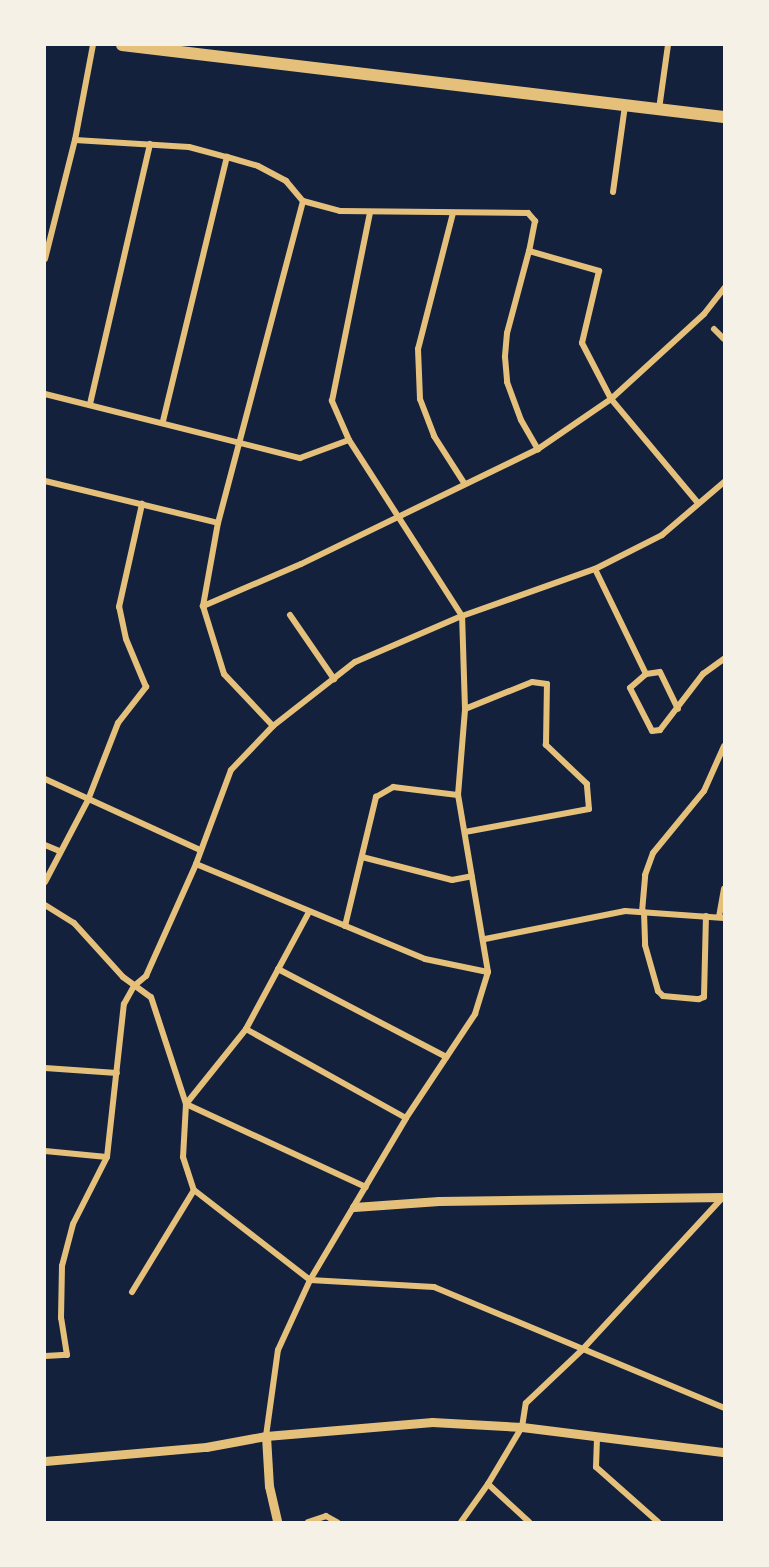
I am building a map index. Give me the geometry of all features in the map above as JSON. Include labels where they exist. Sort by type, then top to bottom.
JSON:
[{"type":"highway","points":[[124,45],[724,117]]},
{"type":"street","points":[[45,259],[75,140],[93,45]]},
{"type":"street","points":[[659,110],[668,45]]},
{"type":"street","points":[[613,192],[625,105]]},
{"type":"street","points":[[75,140],[189,147],[258,165],[286,181],[303,201],[340,211],[528,213],[535,221],[507,333],[505,357],[507,382],[521,420],[538,449]]},
{"type":"street","points":[[90,404],[150,144]]},
{"type":"street","points":[[163,421],[227,157]]},
{"type":"street","points":[[273,726],[224,674],[203,606],[218,524],[303,201]]},
{"type":"street","points":[[277,1522],[269,1486],[266,1436],[278,1350],[310,1280],[406,1118],[475,1014],[488,972],[485,939],[458,795],[465,709],[462,616],[349,440],[332,401],[370,213]]},
{"type":"street","points":[[453,213],[418,349],[420,389],[434,436],[464,483]]},
{"type":"street","points":[[529,251],[599,271],[582,342],[611,399],[698,503]]},
{"type":"street","points":[[203,606],[398,517],[538,449],[611,399],[704,314],[724,288]]},
{"type":"street","points":[[714,329],[724,339]]},
{"type":"street","points":[[45,394],[163,421],[238,444],[300,458],[349,440]]},
{"type":"street","points":[[45,481],[218,524]]},
{"type":"street","points":[[45,1356],[67,1355],[61,1318],[62,1266],[73,1224],[107,1156],[124,1004],[134,986],[146,976],[196,864],[231,770],[273,726],[355,662],[462,616],[595,569],[663,535],[724,482]]},
{"type":"street","points":[[45,882],[59,851],[88,800],[118,723],[146,687],[126,639],[119,607],[142,504]]},
{"type":"street","points":[[595,569],[646,674]]},
{"type":"street","points":[[290,615],[334,679]]},
{"type":"street","points":[[678,710],[660,672],[646,674],[630,688],[652,730],[660,730],[678,710],[703,674],[724,659]]},
{"type":"street","points":[[465,709],[532,682],[547,684],[546,745],[587,784],[589,809],[465,832]]},
{"type":"street","points":[[706,916],[704,997],[699,999],[663,996],[658,991],[645,945],[643,912],[645,875],[653,853],[704,790],[724,746]]},
{"type":"street","points":[[45,779],[200,850]]},
{"type":"street","points":[[345,926],[376,797],[393,787],[458,795]]},
{"type":"street","points":[[45,845],[59,851]]},
{"type":"street","points":[[362,857],[452,879],[472,876]]},
{"type":"street","points":[[196,864],[425,959],[488,972]]},
{"type":"street","points":[[485,939],[625,911],[722,917],[724,888]]},
{"type":"street","points":[[45,905],[74,923],[134,986],[151,997],[186,1104],[183,1157],[194,1190],[310,1280],[434,1287],[581,1351],[724,1408]]},
{"type":"street","points":[[186,1104],[246,1029],[309,912]]},
{"type":"street","points":[[278,969],[446,1057]]},
{"type":"street","points":[[246,1029],[406,1118]]},
{"type":"street","points":[[45,1068],[117,1073]]},
{"type":"street","points":[[186,1104],[366,1187]]},
{"type":"street","points":[[45,1151],[107,1156]]},
{"type":"street","points":[[132,1292],[194,1190]]},
{"type":"street","points":[[354,1207],[439,1200],[724,1197]]},
{"type":"street","points":[[461,1522],[488,1484],[522,1427],[526,1403],[581,1351],[724,1197]]},
{"type":"street","points":[[45,1461],[206,1447],[266,1436],[432,1422],[522,1427],[724,1452]]},
{"type":"street","points":[[597,1438],[596,1467],[658,1522]]},
{"type":"street","points":[[488,1484],[529,1522]]},
{"type":"street","points":[[308,1522],[326,1516],[337,1522]]}]
